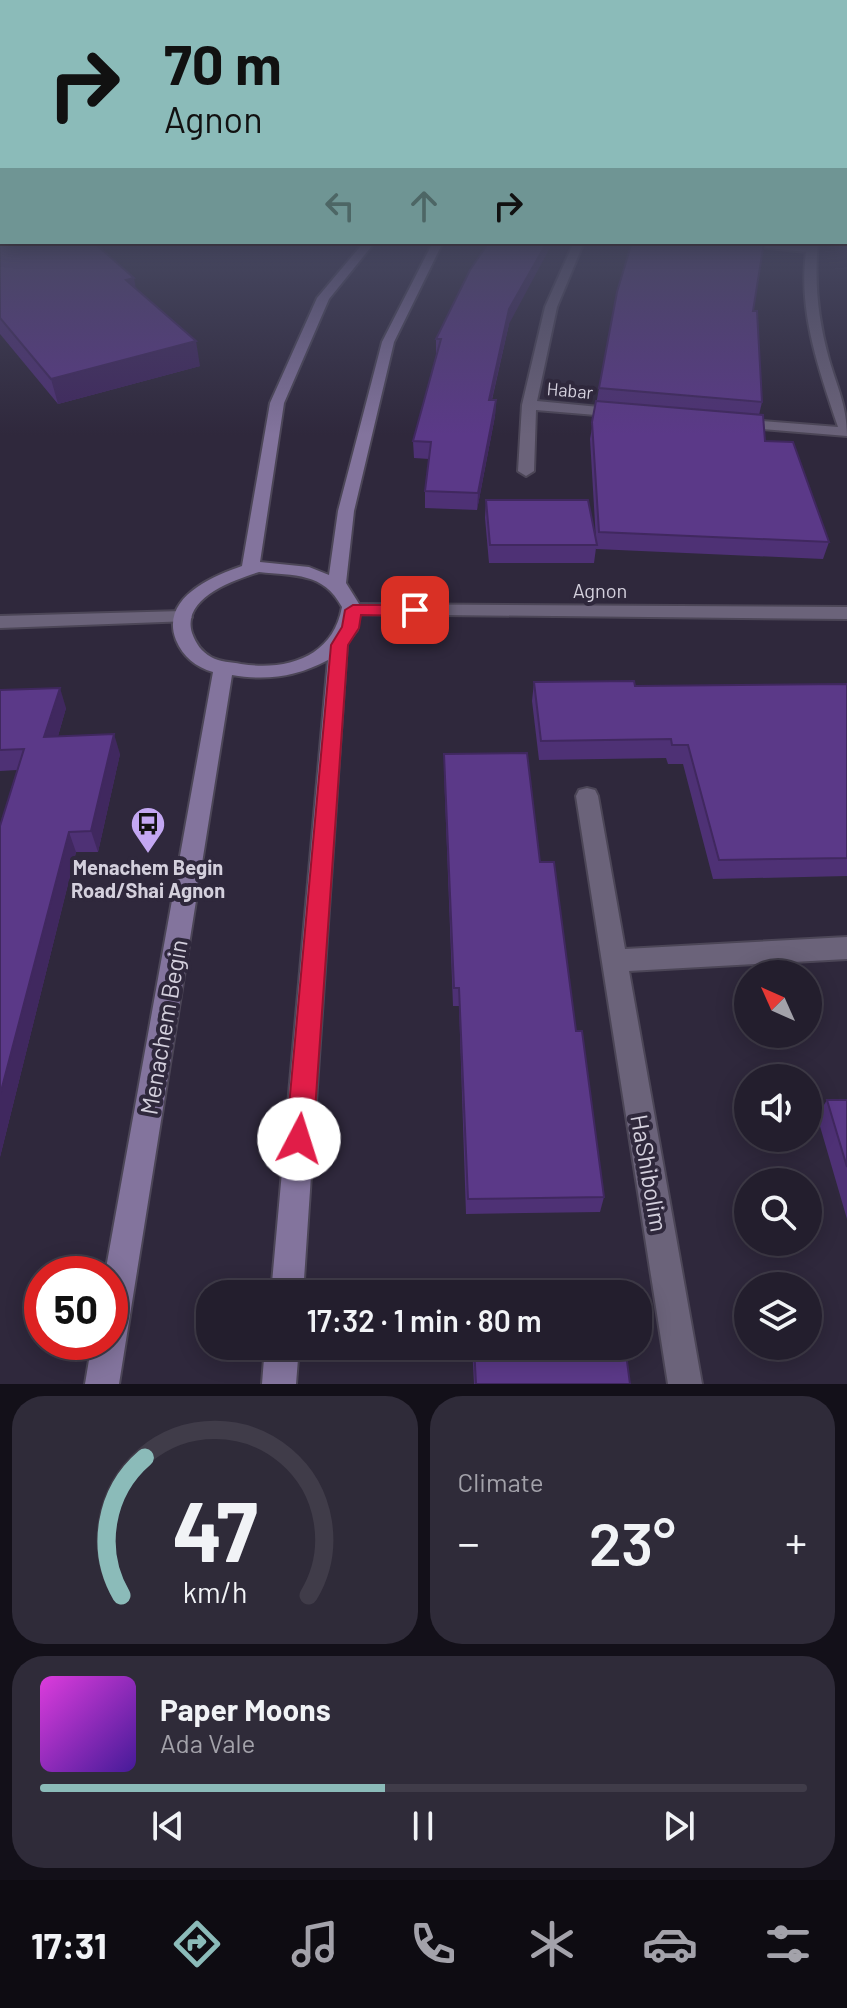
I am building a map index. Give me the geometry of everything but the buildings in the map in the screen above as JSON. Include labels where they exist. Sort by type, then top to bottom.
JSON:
[{"type":"main road","points":[[250,569],[277,403],[320,306]]},
{"type":"main road","points":[[337,585],[346,511],[388,342],[406,306]]},
{"type":"main road","points":[[285,567],[311,571],[337,585],[346,594],[353,610],[351,628],[339,645],[319,659],[294,670],[264,674],[223,669],[192,652],[182,636],[183,617],[192,600],[209,585],[250,569],[285,567]]},
{"type":"main road","points":[[288,1280],[339,645]]},
{"type":"main road","name":"Menachem Begin","points":[[124,1256],[223,669]]},
{"type":"main road","name":"Menachem Begin","points":[[102,1384],[106,1360]]},
{"type":"main road","points":[[279,1384],[281,1360]]},
{"type":"street","name":"Habar","points":[[526,471],[529,405],[552,306]]},
{"type":"street","points":[[720,421],[847,432],[828,377],[812,306]]},
{"type":"street","name":"Habar","points":[[529,405],[640,414]]},
{"type":"street","name":"Agnon","points":[[353,610],[847,613]]},
{"type":"street","points":[[0,622],[183,617]]},
{"type":"street","name":"HaShibolim","points":[[587,796],[685,1384]]},
{"type":"street","points":[[614,961],[847,948]]},
{"type":"place","name":"Menachem Begin Road/Shai Agnon","points":[[148,855]]},
{"type":"route","points":[[299,1139],[339,645],[351,628],[353,610],[415,610]]}]
